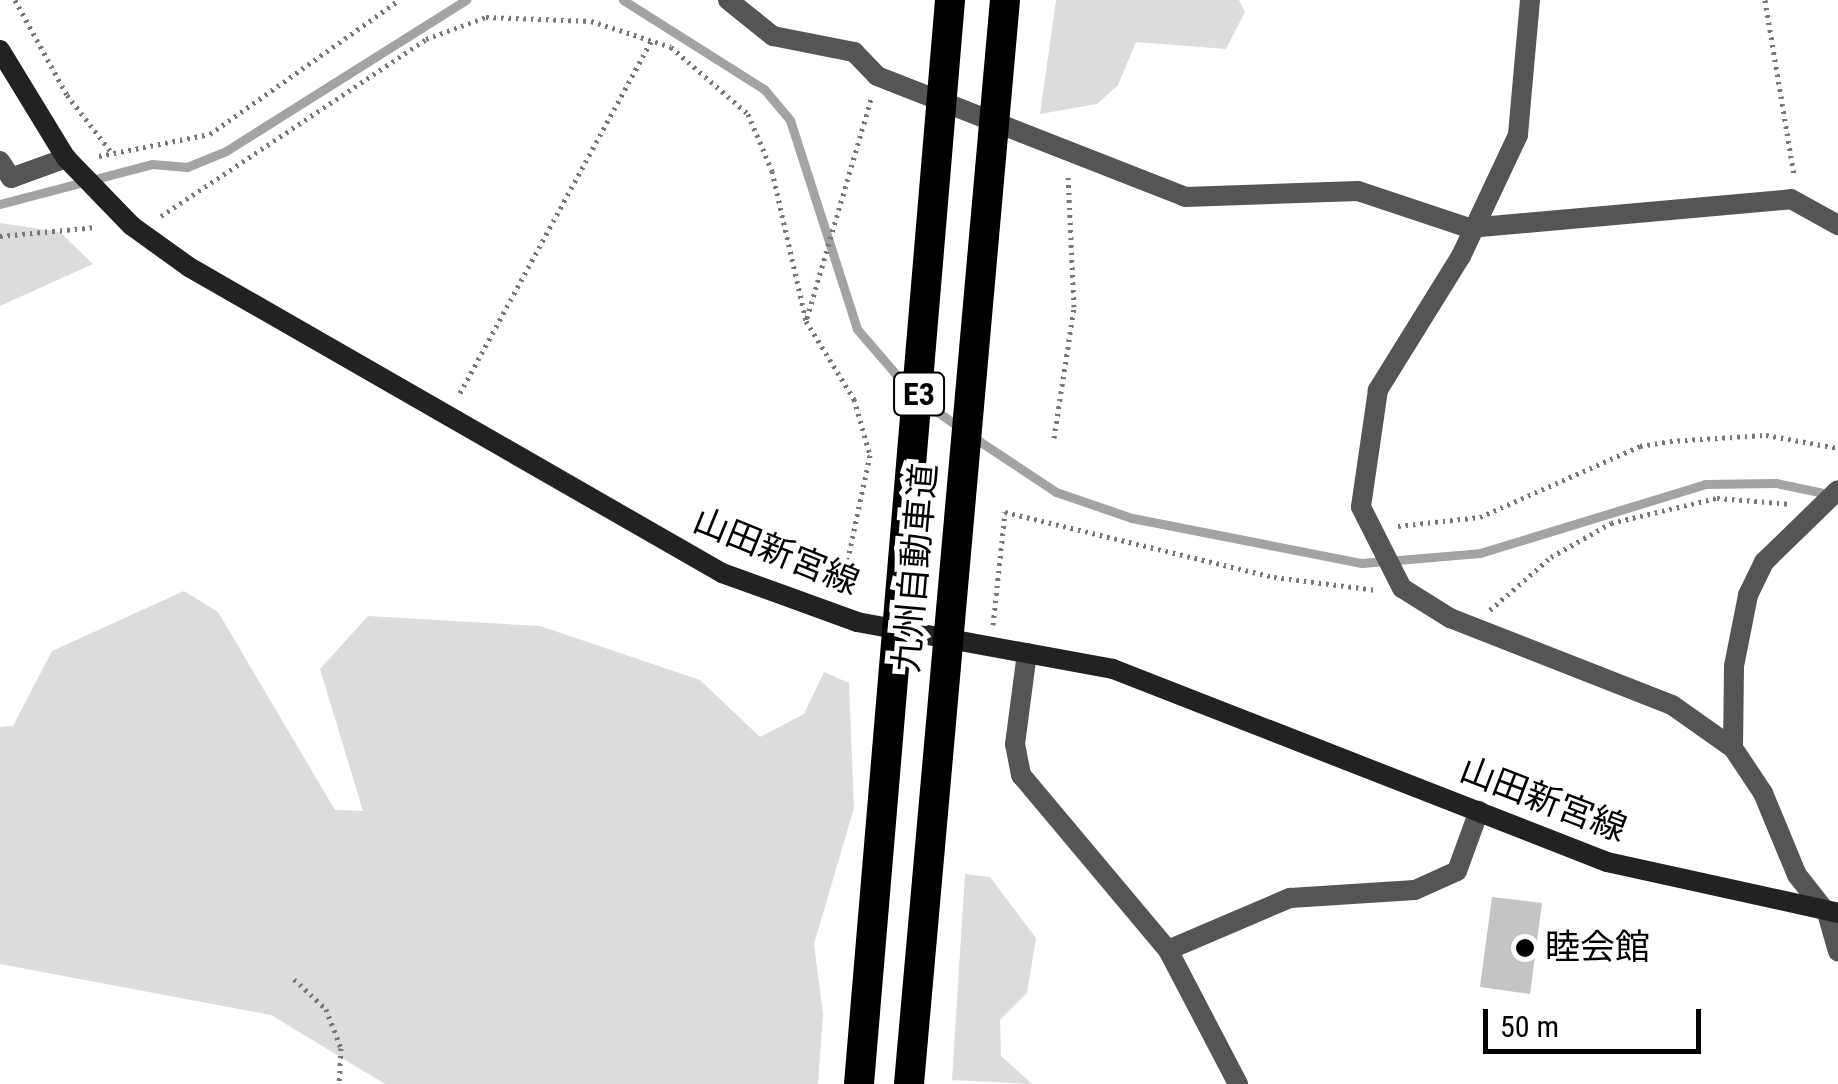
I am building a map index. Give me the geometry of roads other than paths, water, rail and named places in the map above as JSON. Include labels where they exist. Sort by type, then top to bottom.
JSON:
[{"type":"highway","name":"九州自動車道","points":[[858,1084],[892,732],[950,0]]},
{"type":"highway","name":"九州自動車道","points":[[909,1084],[1006,0]]},
{"type":"main road","name":"山田新宮線","points":[[0,50],[66,158],[132,226],[447,418],[722,573],[836,614],[990,648],[1114,669],[1606,862],[1832,913]]},
{"type":"street","points":[[728,0],[773,36],[854,52],[877,76],[1067,148],[1185,198],[1358,191],[1468,228],[1791,199],[1838,225]]},
{"type":"street","points":[[1530,0],[1518,136],[1468,228],[1461,256],[1378,390],[1361,507],[1399,583],[1472,626],[1672,705],[1733,748],[1763,793],[1797,875],[1832,913],[1838,951]]},
{"type":"street","points":[[0,162],[10,178],[66,158]]},
{"type":"street","points":[[1733,748],[1734,666],[1748,595],[1764,562],[1812,509],[1838,490]]},
{"type":"street","points":[[1027,654],[1015,744],[1021,775],[1168,950],[1238,1084]]},
{"type":"street","points":[[1168,950],[1290,898],[1414,890],[1457,871],[1479,811]]},
{"type":"waterway","points":[[0,204],[152,164],[187,167],[226,151],[466,0]]},
{"type":"waterway","points":[[623,0],[764,89],[790,120],[857,329],[912,393]]},
{"type":"waterway","points":[[924,402],[960,428]]},
{"type":"waterway","points":[[973,437],[1056,492],[1132,518],[1362,563],[1480,553],[1705,484],[1776,483],[1828,494]]},
{"type":"place","name":"睦会館","points":[[1525,948]]}]
